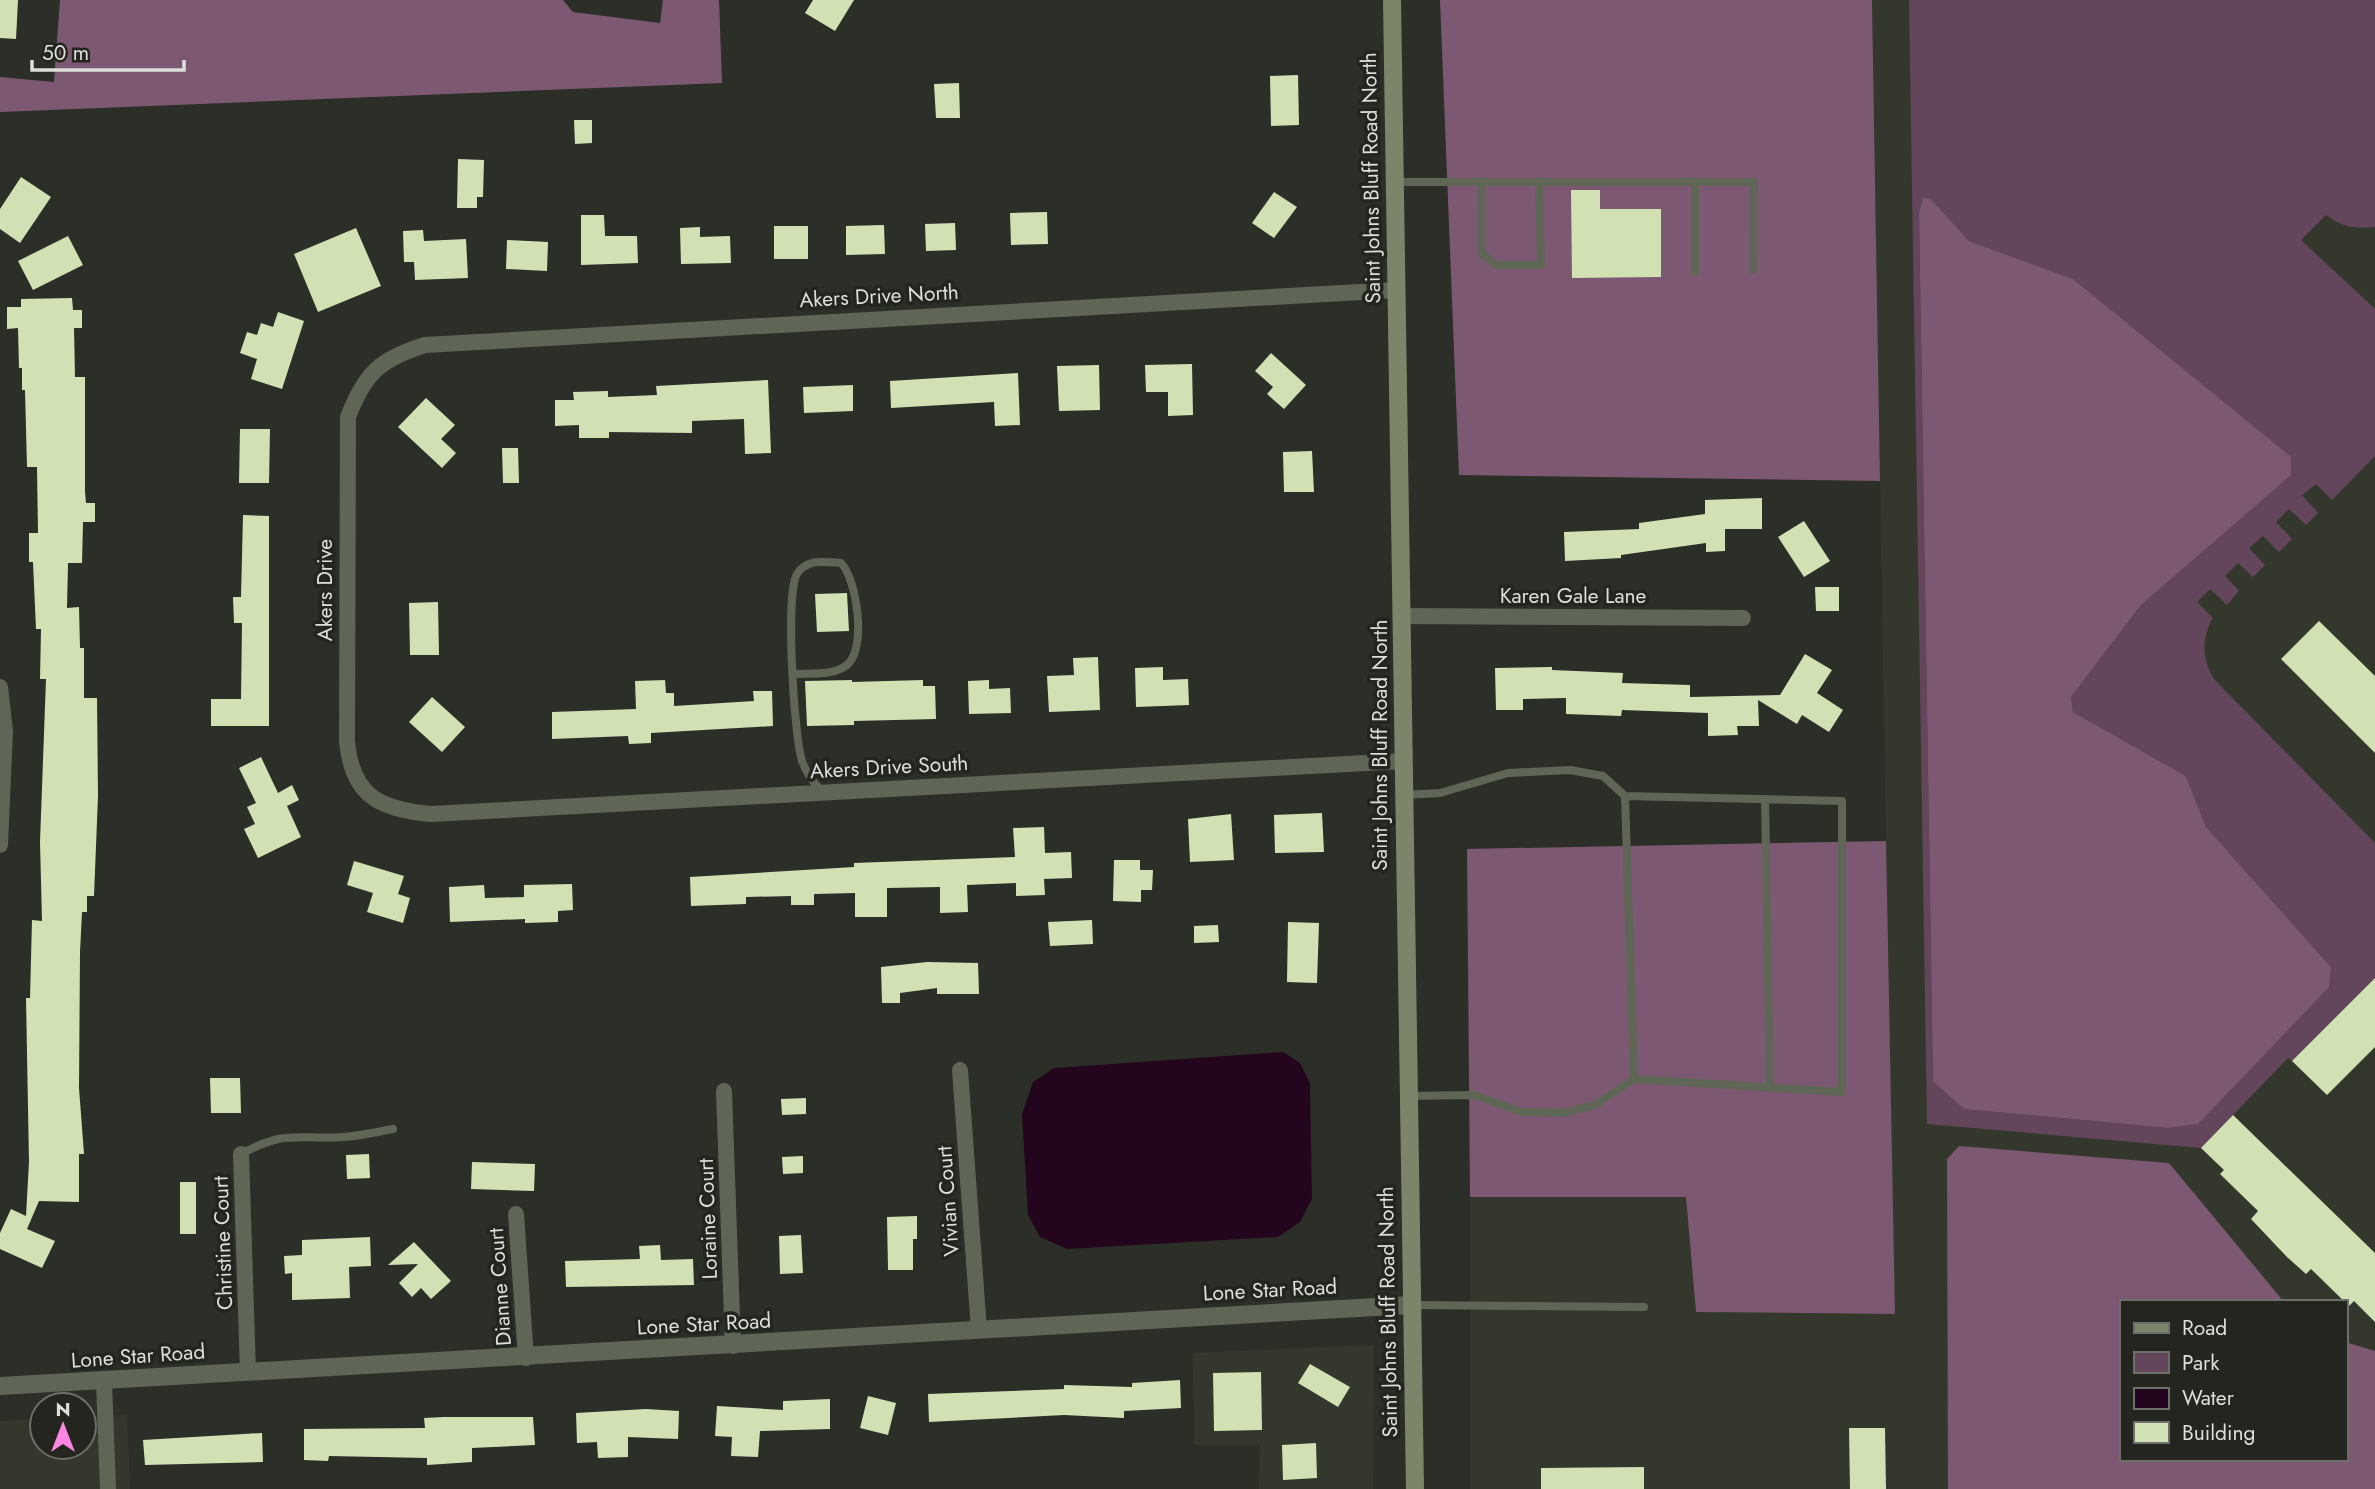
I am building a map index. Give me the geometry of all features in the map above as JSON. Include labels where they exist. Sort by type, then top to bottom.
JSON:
[{"type":"main road","name":"Saint Johns Bluff Road North","points":[[1392,0],[1395,290],[1403,616],[1402,796],[1406,1097],[1415,1489]]},
{"type":"street","name":"Akers Drive North","points":[[372,371],[387,359],[425,345],[1395,290]]},
{"type":"street","name":"Akers Drive","points":[[372,371],[357,394],[348,417],[346,741],[352,774],[359,785],[380,803]]},
{"type":"street","name":"Karen Gale Lane","points":[[1403,616],[1743,618]]},
{"type":"street","points":[[0,687],[5,731],[0,845]]},
{"type":"street","name":"Akers Drive South","points":[[380,803],[406,812],[431,814],[1402,761]]},
{"type":"street","name":"Vivian Court","points":[[960,1070],[979,1330]]},
{"type":"street","name":"Loraine Court","points":[[724,1091],[733,1346]]},
{"type":"street","name":"Christine Court","points":[[241,1154],[248,1372]]},
{"type":"street","name":"Dianne Court","points":[[516,1214],[526,1358]]},
{"type":"street","name":"Lone Star Road","points":[[0,1387],[1411,1305]]},
{"type":"street","points":[[104,1382],[108,1489]]},
{"type":"lane","points":[[1482,181],[1482,254],[1496,265],[1541,265],[1539,181]]},
{"type":"lane","points":[[1695,181],[1695,272]]},
{"type":"lane","points":[[1394,182],[1754,182],[1753,270]]},
{"type":"lane","points":[[794,674],[830,673],[846,666],[852,659],[858,640],[854,582],[841,563],[813,562],[799,571],[793,582],[790,599],[794,674],[801,758],[809,777],[822,792]]},
{"type":"lane","points":[[1402,796],[1440,793],[1508,773],[1570,770],[1603,776],[1625,796],[1842,801],[1842,1092],[1634,1079],[1595,1105],[1563,1113],[1522,1112],[1474,1095],[1442,1093],[1406,1097]]},
{"type":"lane","points":[[1625,796],[1634,1079]]},
{"type":"lane","points":[[1765,799],[1770,1088]]},
{"type":"lane","points":[[241,1154],[265,1142],[294,1136],[345,1137],[393,1129]]},
{"type":"lane","points":[[1411,1305],[1644,1307]]},
{"type":"shaded area","points":[[60,0],[563,0],[573,12],[660,23],[663,0],[719,0],[722,83],[0,112],[0,77],[54,82]]},
{"type":"shaded area","points":[[1440,0],[1872,0],[1880,481],[1459,475]]},
{"type":"shaded area","points":[[1872,0],[2375,0],[2375,1489],[1470,1489],[1470,1197],[1686,1197],[1696,1312],[1894,1314]]},
{"type":"shaded area","points":[[1923,198],[1931,199],[1969,241],[2073,279],[2291,457],[2291,475],[2141,605],[2071,697],[2073,712],[2186,776],[2206,827],[2331,967],[2329,987],[2198,1124],[2168,1128],[1964,1109],[1933,1081],[1919,213]]},
{"type":"shaded area","points":[[1886,841],[1895,1314],[1696,1312],[1686,1197],[1470,1197],[1467,849]]},
{"type":"shaded area","points":[[1959,1146],[2169,1163],[2282,1300],[2120,1300],[2120,1461],[2347,1461],[2347,1343],[2375,1351],[2375,1489],[1948,1489],[1947,1159]]},
{"type":"shaded area","points":[[1374,1345],[1373,1489],[1259,1489],[1260,1445],[1194,1445],[1193,1353]]},
{"type":"shaded area","points":[[127,1415],[130,1489],[0,1489],[0,1421],[28,1420],[28,1461],[98,1461],[98,1416]]},
{"type":"green space","points":[[1909,0],[2375,0],[2375,227],[2349,226],[2326,215],[2301,240],[2375,309],[2375,456],[2332,500],[2316,484],[2302,495],[2318,513],[2306,525],[2289,509],[2276,522],[2292,539],[2279,552],[2263,536],[2249,548],[2265,565],[2253,577],[2238,563],[2225,576],[2239,591],[2227,605],[2210,589],[2197,602],[2213,618],[2206,633],[2204,648],[2214,679],[2375,843],[2375,978],[2292,1061],[2288,1058],[2201,1148],[1927,1124]],"holes":[[[1931,199],[1969,241],[2073,279],[2290,475],[2141,605],[2071,697],[2073,712],[2186,776],[2206,827],[2331,967],[2197,1124],[2168,1128],[1964,1109],[1933,1080],[1919,213]]]},
{"type":"water","points":[[1283,1052],[1300,1063],[1310,1083],[1312,1199],[1300,1222],[1278,1237],[1067,1249],[1040,1237],[1028,1215],[1022,1114],[1033,1082],[1054,1068]]},
{"type":"building","points":[[0,0],[18,0],[16,39],[0,38]]},
{"type":"building","points":[[813,0],[854,0],[835,31],[805,13]]},
{"type":"building","points":[[1298,75],[1299,125],[1271,126],[1270,76]]},
{"type":"building","points":[[959,83],[960,118],[936,118],[934,84]]},
{"type":"building","points":[[574,120],[592,120],[592,143],[575,144]]},
{"type":"building","points":[[458,159],[484,160],[483,197],[477,197],[477,208],[457,208]]},
{"type":"building","points":[[21,177],[51,197],[20,243],[0,229],[0,209]]},
{"type":"building","points":[[1571,190],[1600,190],[1600,209],[1661,209],[1661,277],[1572,278]]},
{"type":"building","points":[[1274,192],[1297,207],[1274,238],[1252,223]]},
{"type":"building","points":[[1047,212],[1048,244],[1011,245],[1010,213]]},
{"type":"building","points":[[581,215],[604,215],[605,236],[637,236],[638,263],[581,265]]},
{"type":"building","points":[[955,223],[956,250],[926,251],[925,224]]},
{"type":"building","points":[[884,225],[885,254],[846,255],[846,226]]},
{"type":"building","points":[[774,226],[808,226],[808,259],[774,259]]},
{"type":"building","points":[[700,227],[700,237],[730,236],[731,263],[681,264],[680,228]]},
{"type":"building","points":[[356,228],[381,286],[318,312],[294,254]]},
{"type":"building","points":[[423,230],[424,241],[466,239],[468,278],[415,280],[414,262],[404,262],[403,231]]},
{"type":"building","points":[[68,236],[83,265],[33,290],[18,261]]},
{"type":"building","points":[[507,240],[548,242],[547,271],[506,269]]},
{"type":"building","points":[[72,298],[73,310],[82,310],[82,328],[74,328],[75,377],[85,377],[85,492],[86,503],[95,503],[95,522],[83,522],[82,563],[68,563],[67,608],[79,607],[80,648],[84,648],[84,698],[97,698],[98,796],[94,896],[87,896],[87,912],[82,912],[80,952],[79,1088],[84,1154],[79,1154],[79,1202],[39,1201],[27,1229],[55,1241],[42,1268],[0,1249],[0,1233],[11,1209],[26,1216],[29,1162],[26,998],[30,998],[32,920],[42,921],[40,842],[46,679],[40,679],[41,629],[36,629],[33,562],[29,562],[29,533],[38,533],[37,467],[27,467],[25,390],[22,390],[22,368],[19,368],[18,328],[7,329],[7,307],[21,307],[21,299]]},
{"type":"building","points":[[278,312],[304,321],[282,389],[251,379],[257,359],[240,353],[247,332],[257,335],[261,323],[273,327]]},
{"type":"building","points":[[1271,353],[1306,385],[1284,409],[1267,394],[1273,387],[1255,371]]},
{"type":"building","points":[[1192,364],[1193,415],[1168,416],[1168,392],[1146,392],[1145,365]]},
{"type":"building","points":[[1099,365],[1100,410],[1059,411],[1057,366]]},
{"type":"building","points":[[1018,373],[1020,425],[995,426],[994,402],[891,408],[890,381]]},
{"type":"building","points":[[768,380],[771,453],[745,454],[744,419],[692,421],[692,433],[609,432],[609,438],[579,438],[579,425],[555,426],[555,400],[574,400],[573,392],[608,391],[608,397],[657,395],[656,386]]},
{"type":"building","points":[[853,385],[853,411],[804,413],[803,387]]},
{"type":"building","points":[[426,398],[455,425],[441,439],[456,453],[442,468],[398,427]]},
{"type":"building","points":[[240,429],[270,429],[269,483],[239,483]]},
{"type":"building","points":[[502,448],[518,448],[519,483],[503,483]]},
{"type":"building","points":[[1312,451],[1314,492],[1284,492],[1283,452]]},
{"type":"building","points":[[1762,498],[1762,529],[1725,529],[1725,551],[1706,552],[1706,543],[1621,555],[1621,558],[1565,561],[1564,532],[1639,529],[1639,523],[1705,514],[1705,500]]},
{"type":"building","points":[[243,515],[269,516],[269,726],[211,726],[211,699],[241,699],[242,623],[234,623],[233,597],[241,597]]},
{"type":"building","points":[[1804,521],[1830,561],[1804,577],[1778,537]]},
{"type":"building","points":[[1815,587],[1839,587],[1839,611],[1816,611]]},
{"type":"building","points":[[847,593],[849,631],[817,632],[815,594]]},
{"type":"building","points":[[438,602],[439,655],[410,655],[409,603]]},
{"type":"building","points":[[2319,621],[2375,676],[2375,753],[2281,659]]},
{"type":"building","points":[[1805,654],[1832,670],[1817,693],[1843,710],[1829,732],[1802,715],[1797,724],[1758,700],[1759,726],[1737,726],[1738,735],[1708,736],[1708,713],[1622,710],[1621,716],[1566,714],[1566,698],[1523,699],[1523,710],[1496,710],[1495,668],[1552,667],[1552,670],[1623,673],[1622,683],[1690,685],[1690,697],[1780,695]]},
{"type":"building","points":[[1098,657],[1100,710],[1049,712],[1047,676],[1074,675],[1073,658]]},
{"type":"building","points":[[1163,667],[1163,680],[1188,679],[1189,705],[1136,707],[1135,668]]},
{"type":"building","points":[[665,680],[666,693],[674,693],[674,706],[754,701],[753,691],[772,691],[773,726],[651,733],[651,743],[629,744],[628,736],[552,739],[552,712],[636,709],[635,681]]},
{"type":"building","points":[[923,680],[923,686],[935,686],[936,719],[854,721],[854,725],[807,726],[805,681]]},
{"type":"building","points":[[989,680],[989,689],[1010,688],[1011,713],[969,714],[968,681]]},
{"type":"building","points":[[432,697],[465,727],[442,752],[409,722]]},
{"type":"building","points":[[261,757],[278,793],[292,785],[299,800],[287,806],[301,837],[258,858],[244,829],[255,824],[247,807],[256,803],[239,768]]},
{"type":"building","points":[[1322,813],[1324,852],[1275,853],[1274,815]]},
{"type":"building","points":[[1231,814],[1234,860],[1190,862],[1188,819]]},
{"type":"building","points":[[1044,827],[1045,853],[1071,852],[1072,878],[1044,879],[1045,895],[1016,896],[1016,883],[967,885],[968,912],[940,913],[940,887],[887,888],[887,917],[855,917],[855,893],[814,894],[814,905],[791,905],[791,896],[746,897],[746,904],[691,906],[690,877],[854,867],[854,863],[1015,857],[1013,828]]},
{"type":"building","points":[[1114,860],[1140,860],[1140,870],[1153,870],[1152,890],[1141,890],[1141,902],[1113,901]]},
{"type":"building","points":[[354,861],[404,876],[398,894],[410,898],[403,923],[367,912],[373,893],[347,885]]},
{"type":"building","points":[[572,884],[573,910],[558,911],[558,922],[525,923],[525,919],[450,922],[449,887],[484,885],[485,898],[524,897],[524,885]]},
{"type":"building","points":[[1092,920],[1093,944],[1050,946],[1048,922]]},
{"type":"building","points":[[1288,922],[1319,923],[1317,983],[1287,982]]},
{"type":"building","points":[[1218,925],[1219,942],[1194,943],[1194,926]]},
{"type":"building","points":[[927,962],[978,963],[979,994],[937,994],[937,988],[900,993],[900,1003],[882,1003],[881,967]]},
{"type":"building","points":[[2375,978],[2375,1047],[2327,1095],[2292,1061]]},
{"type":"building","points":[[210,1078],[240,1078],[241,1113],[211,1113]]},
{"type":"building","points":[[806,1098],[806,1114],[782,1115],[781,1099]]},
{"type":"building","points":[[2233,1115],[2375,1253],[2375,1322],[2354,1301],[2349,1306],[2347,1300],[2343,1300],[2311,1269],[2306,1274],[2287,1257],[2251,1219],[2258,1211],[2220,1174],[2224,1170],[2201,1148]]},
{"type":"building","points":[[369,1154],[370,1178],[347,1179],[346,1155]]},
{"type":"building","points":[[803,1156],[803,1173],[783,1174],[782,1157]]},
{"type":"building","points":[[472,1162],[535,1164],[534,1191],[471,1189]]},
{"type":"building","points":[[180,1182],[196,1182],[196,1234],[180,1234]]},
{"type":"building","points":[[917,1216],[917,1239],[913,1239],[913,1270],[888,1270],[887,1217]]},
{"type":"building","points":[[801,1235],[803,1273],[780,1274],[779,1236]]},
{"type":"building","points":[[370,1237],[371,1266],[349,1267],[350,1298],[292,1300],[292,1273],[285,1274],[284,1256],[302,1255],[302,1240]]},
{"type":"building","points":[[414,1242],[451,1281],[431,1299],[421,1288],[412,1297],[399,1283],[418,1264],[388,1265]]},
{"type":"building","points":[[660,1245],[661,1260],[693,1259],[694,1285],[566,1287],[565,1261],[640,1259],[639,1246]]},
{"type":"building","points":[[1310,1364],[1350,1387],[1338,1407],[1298,1383]]},
{"type":"building","points":[[1261,1372],[1262,1430],[1214,1431],[1213,1373]]},
{"type":"building","points":[[1180,1380],[1181,1408],[1124,1411],[1124,1418],[1064,1415],[929,1422],[928,1394],[1064,1389],[1064,1385],[1132,1387],[1132,1383]]},
{"type":"building","points":[[868,1396],[896,1403],[888,1435],[860,1428]]},
{"type":"building","points":[[830,1399],[830,1429],[760,1431],[758,1457],[731,1456],[732,1437],[715,1436],[717,1406],[783,1410],[783,1401]]},
{"type":"building","points":[[646,1409],[679,1411],[678,1439],[628,1437],[628,1457],[598,1458],[597,1442],[577,1443],[576,1413]]},
{"type":"building","points":[[533,1417],[535,1445],[472,1448],[472,1462],[427,1465],[427,1458],[329,1456],[328,1461],[304,1460],[304,1429],[425,1428],[424,1418]]},
{"type":"building","points":[[1849,1428],[1885,1428],[1886,1489],[1850,1489]]},
{"type":"building","points":[[262,1433],[263,1462],[145,1465],[143,1440]]},
{"type":"building","points":[[1316,1443],[1317,1478],[1283,1480],[1282,1445]]},
{"type":"building","points":[[1644,1467],[1644,1489],[1541,1489],[1541,1468]]}]
